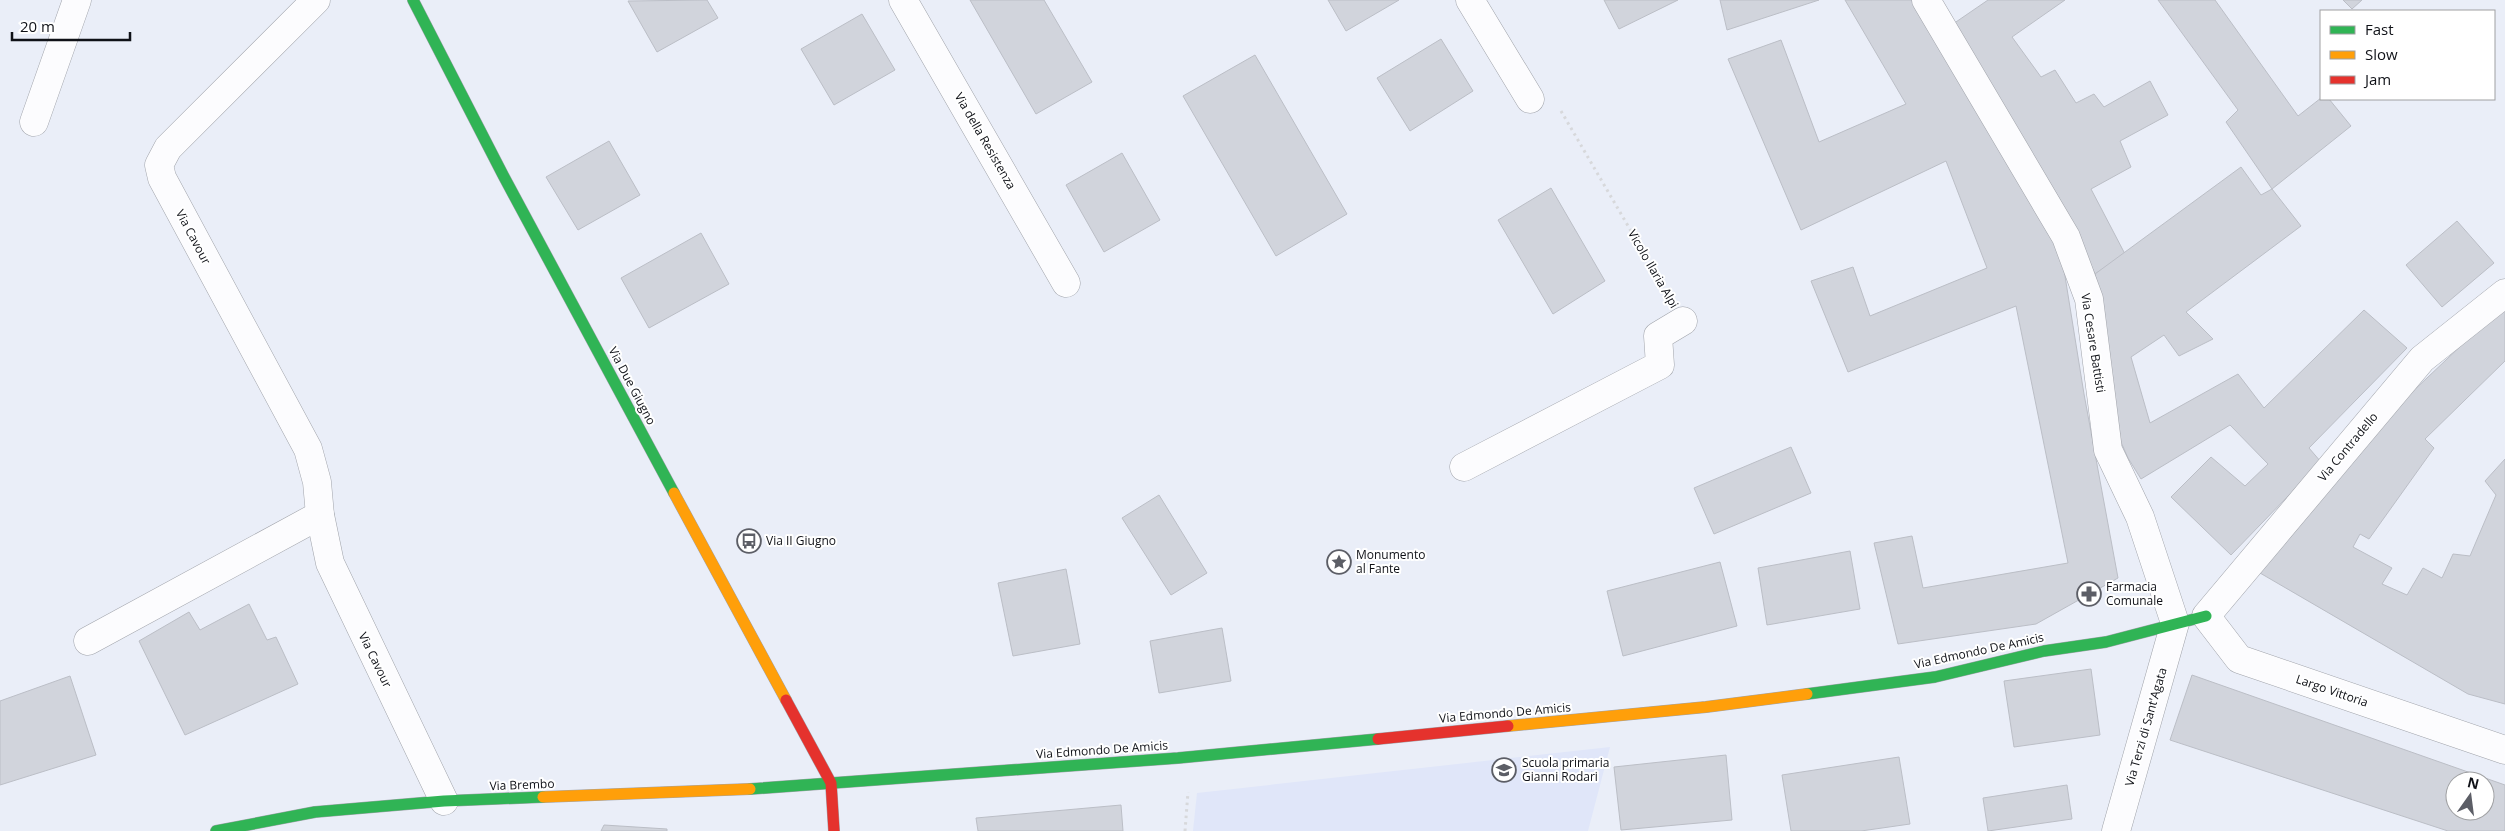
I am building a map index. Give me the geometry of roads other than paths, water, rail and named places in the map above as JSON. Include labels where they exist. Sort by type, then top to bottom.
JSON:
[{"type":"street","points":[[34,122],[77,0]]},
{"type":"street","name":"Via Cavour","points":[[316,0],[168,148],[159,165],[162,178],[308,449],[317,482],[320,515],[330,563],[444,801]]},
{"type":"street","name":"Via Due Giugno","points":[[413,0],[508,184],[831,783]]},
{"type":"street","name":"Via della Resistenza","points":[[904,0],[1066,283]]},
{"type":"street","points":[[1470,0],[1530,99]]},
{"type":"street","name":"Via Cesare Battisti","points":[[1926,0],[2066,237],[2089,299],[2108,450],[2140,517],[2175,623]]},
{"type":"street","name":"Via Contradello","points":[[2206,616],[2422,359],[2505,293]]},
{"type":"street","name":"Vicolo Ilaria Alpi","points":[[1464,468],[1660,365],[1658,336],[1683,321]]},
{"type":"street","points":[[88,641],[320,515]]},
{"type":"street","points":[[2175,623],[2206,616]]},
{"type":"street","name":"Largo Vittoria","points":[[2206,616],[2239,659],[2505,750]]},
{"type":"street","name":"Via Edmondo De Amicis","points":[[831,783],[1178,758],[1706,707],[1935,677],[2044,651],[2106,642],[2175,623]]},
{"type":"street","name":"Via Terzi di Sant'Agata","points":[[2116,831],[2175,623]]},
{"type":"street","points":[[831,783],[834,831]]},
{"type":"street","name":"Via Brembo","points":[[216,831],[315,812],[444,801],[558,798],[831,783]]},
{"type":"place","name":"Via II Giugno","points":[[749,541]]},
{"type":"place","name":"Monumento al Fante","points":[[1339,562]]},
{"type":"place","name":"Farmacia Comunale","points":[[2089,594]]},
{"type":"place","name":"Scuola primaria Gianni Rodari","points":[[1504,770]]}]
